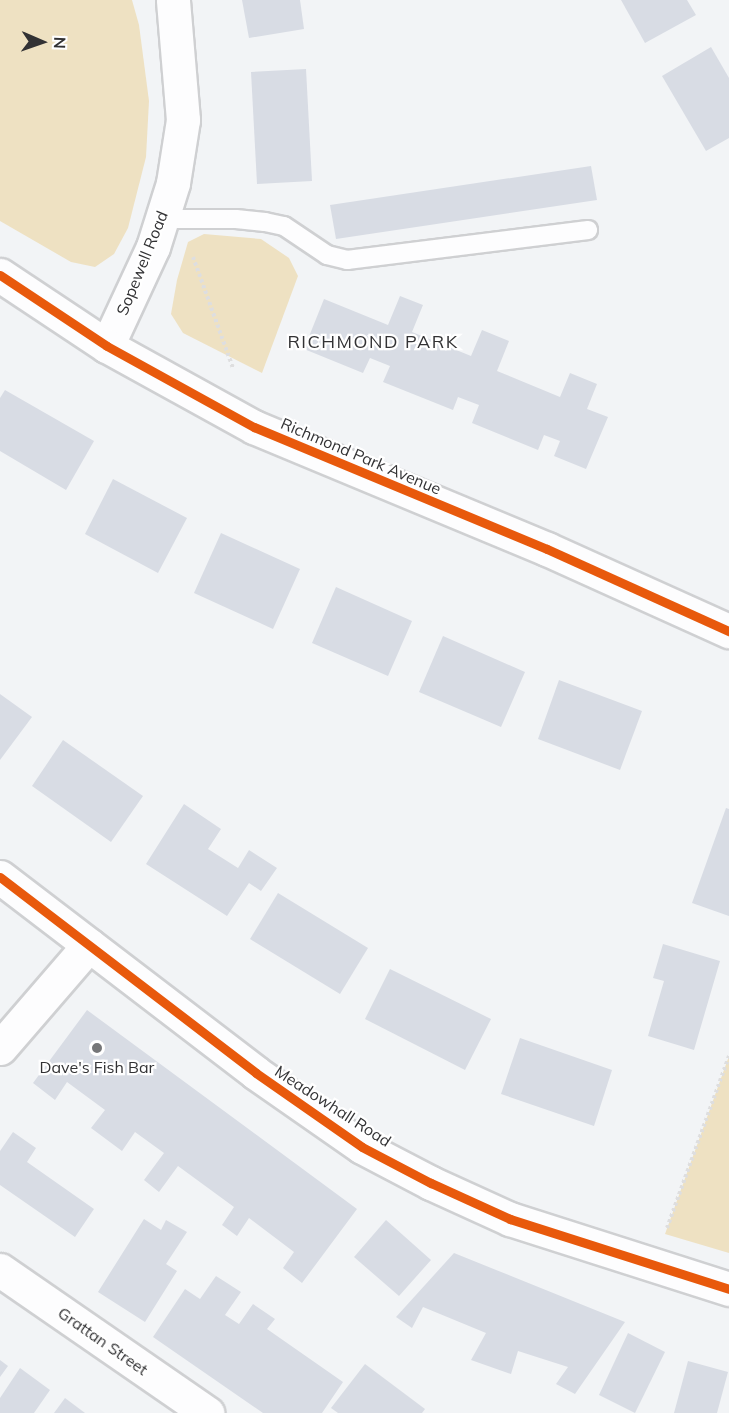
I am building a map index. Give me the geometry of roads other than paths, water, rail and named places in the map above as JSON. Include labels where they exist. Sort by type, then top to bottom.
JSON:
[{"type":"street","name":"Sopewell Road","points":[[107,346],[153,247],[171,219],[173,183],[183,120],[173,0]]},
{"type":"street","name":"Richmond Park Avenue","points":[[0,275],[107,346],[254,428],[547,549],[729,630]]},
{"type":"street","name":"Meadowhall Road","points":[[0,877],[256,1073],[362,1147],[431,1183],[510,1219],[729,1289]]},
{"type":"street","points":[[0,1048],[89,945]]},
{"type":"street","name":"Grattan Street","points":[[0,1270],[207,1413]]},
{"type":"lane","points":[[171,219],[236,219],[284,226],[327,255],[347,260],[588,230]]},
{"type":"place","name":"Dave's Fish Bar","points":[[97,1048]]},
{"type":"district","name":"RICHMOND PARK","points":[[373,342]]}]
